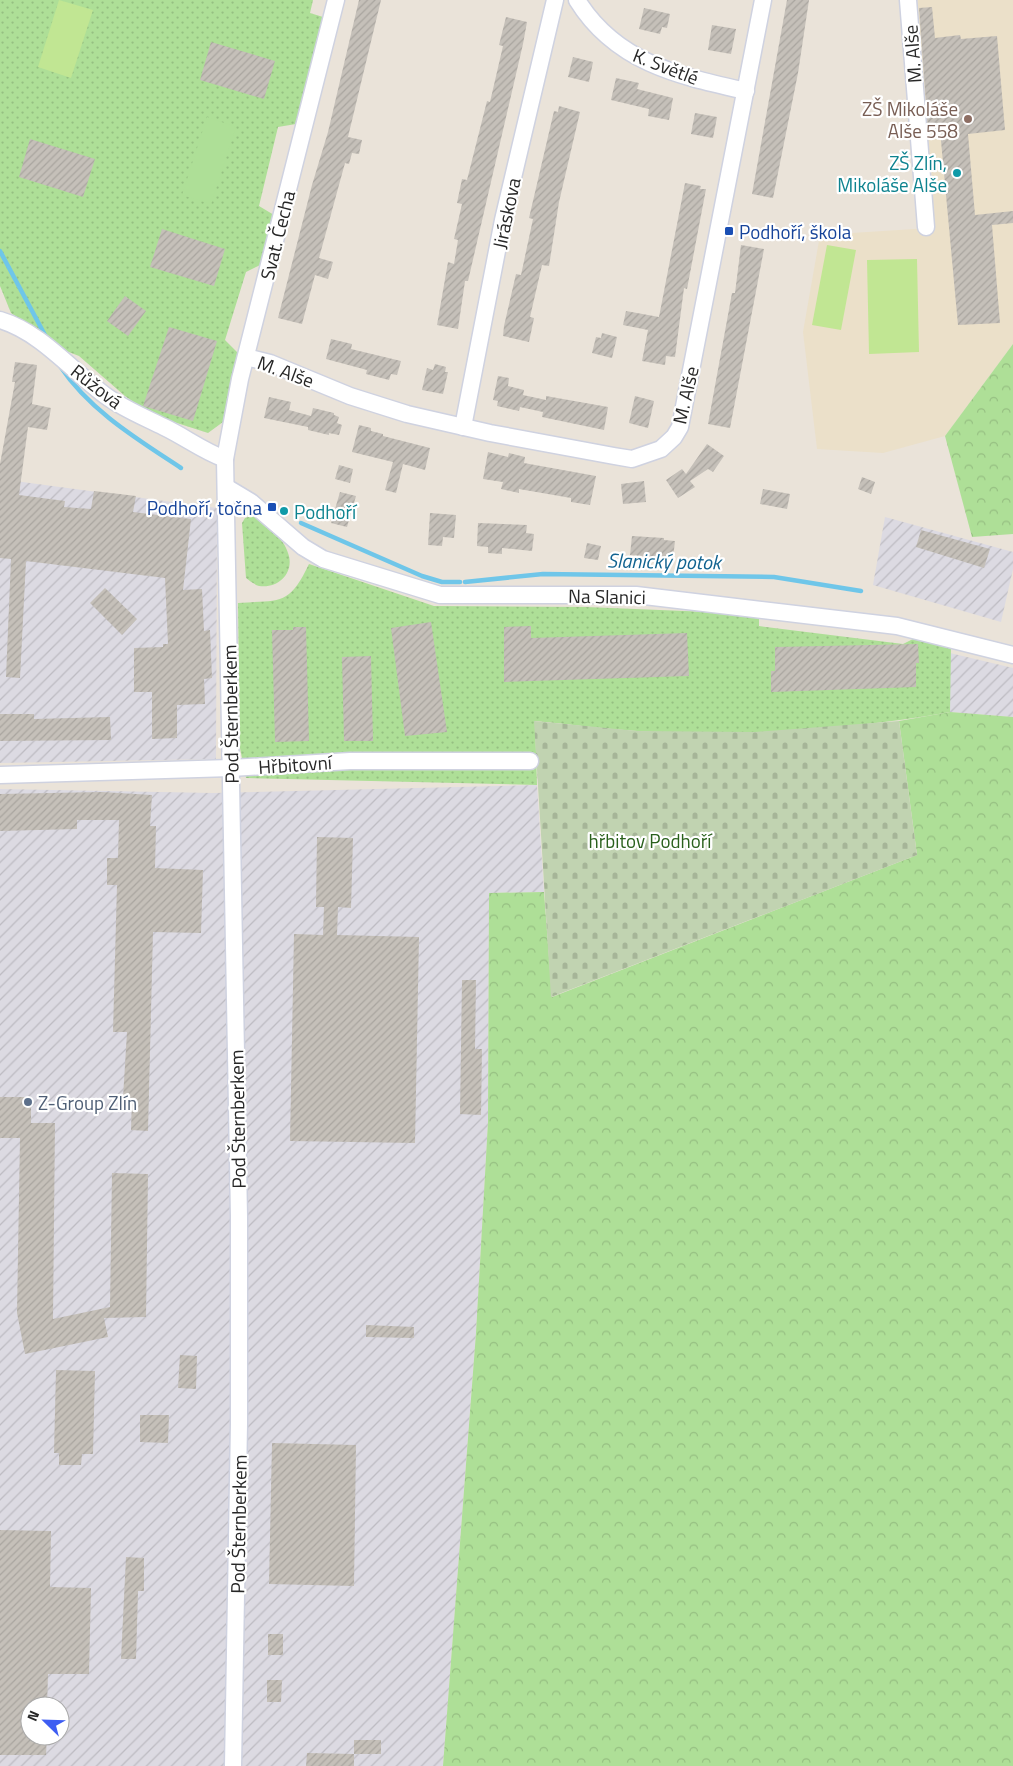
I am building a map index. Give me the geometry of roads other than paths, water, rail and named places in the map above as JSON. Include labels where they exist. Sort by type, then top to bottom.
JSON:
[{"type":"street","name":"Svat. Čecha","points":[[225,473],[233,410],[336,0]]},
{"type":"street","name":"Jiráskova","points":[[463,427],[503,220],[555,0]]},
{"type":"street","name":"K. Světlé","points":[[577,0],[606,34],[628,53],[656,67],[685,77],[746,91]]},
{"type":"street","name":"M. Alše","points":[[246,358],[270,363],[378,406],[463,427],[632,459],[661,449],[674,438],[680,427],[763,0]]},
{"type":"street","name":"M. Alše","points":[[908,0],[926,227]]},
{"type":"street","name":"Růžová","points":[[0,320],[14,326],[73,367],[93,387],[123,407],[164,426],[211,454],[225,473]]},
{"type":"street","name":"Na Slanici","points":[[225,473],[251,502],[303,547],[323,559],[440,595],[636,595],[888,624],[1013,655]]},
{"type":"street","name":"Pod Šternberkem","points":[[225,473],[239,1206],[240,1424],[233,1766]]},
{"type":"street","name":"Hřbitovní","points":[[0,775],[231,768],[350,761],[530,761]]},
{"type":"waterway","name":"Slanický potok","points":[[0,251],[46,337]]},
{"type":"waterway","name":"Slanický potok","points":[[60,366],[85,397],[115,423],[181,468]]},
{"type":"waterway","name":"Slanický potok","points":[[301,523],[422,576],[442,582],[460,582]]},
{"type":"waterway","name":"Slanický potok","points":[[465,582],[543,574],[774,577],[861,591]]},
{"type":"place","name":"ZŠ Mikoláše Alše 558","points":[[968,119]]},
{"type":"place","name":"ZŠ Zlín, Mikoláše Alše","points":[[957,173]]},
{"type":"place","name":"Podhoří, škola","points":[[729,231]]},
{"type":"place","name":"Podhoří, točna","points":[[272,507]]},
{"type":"place","name":"Podhoří","points":[[284,511]]},
{"type":"place","name":"Z-Group Zlín","points":[[28,1102]]},
{"type":"park label","name":"hřbitov Podhoří","points":[[650,840]]}]
